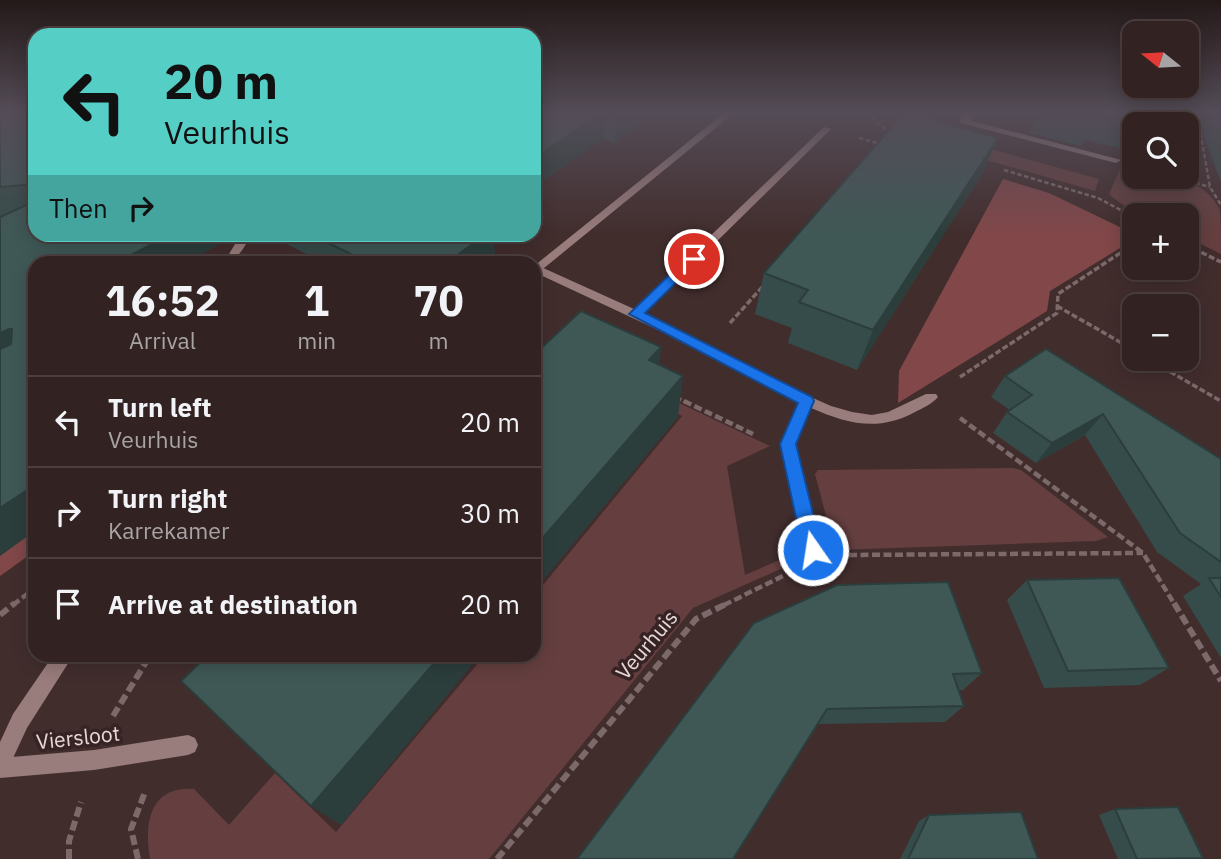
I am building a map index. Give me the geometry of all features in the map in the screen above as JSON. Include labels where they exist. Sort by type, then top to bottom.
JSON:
[{"type":"street","points":[[541,265],[680,153]]},
{"type":"street","points":[[636,314],[802,153]]},
{"type":"street","points":[[1089,153],[1116,160]]},
{"type":"street","points":[[541,273],[636,314],[807,401],[870,421],[901,415],[931,397]]},
{"type":"street","points":[[807,401],[788,444],[813,550]]},
{"type":"street","name":"Viersloot","points":[[60,662],[20,721],[0,766],[160,751],[188,745]]},
{"type":"path","points":[[1204,153],[1210,187],[1221,205]]},
{"type":"path","points":[[1199,184],[1210,187]]},
{"type":"path","points":[[1199,251],[1221,262]]},
{"type":"path","points":[[1122,252],[1058,294],[1057,313],[931,397],[1143,553],[1221,681]]},
{"type":"path","points":[[707,350],[770,278]]},
{"type":"path","points":[[1057,306],[1122,343]]},
{"type":"path","points":[[1169,371],[1221,401]]},
{"type":"path","points":[[668,387],[676,397],[790,451]]},
{"type":"path","points":[[836,556],[1143,553]]},
{"type":"path","name":"Veurhuis","points":[[497,859],[696,619],[794,571]]},
{"type":"path","points":[[0,615],[28,593]]},
{"type":"path","points":[[138,859],[131,829],[160,751]]},
{"type":"shaded area","points":[[963,153],[1005,153],[1099,179],[1095,191]]},
{"type":"shaded area","points":[[1122,164],[1122,189],[1199,188],[1204,190],[1220,210],[1221,254],[1199,243],[1199,203],[1122,204],[1109,194]]},
{"type":"shaded area","points":[[1003,179],[1049,193],[1122,228],[1122,247],[1050,291],[1047,311],[898,403],[899,371]]},
{"type":"shaded area","points":[[658,393],[770,446],[727,466],[745,575],[791,555],[794,563],[693,608],[489,859],[150,859],[149,821],[159,801],[167,794],[194,789],[229,825],[275,773],[336,832],[479,662],[541,662],[541,587],[682,416],[652,401]]},
{"type":"shaded area","points":[[818,470],[1021,470],[1108,537],[1096,541],[835,550],[815,474]]},
{"type":"shaded area","points":[[28,504],[28,556],[0,576],[0,524]]},
{"type":"building","points":[[0,153],[28,153],[28,185],[0,187]]},
{"type":"building","points":[[869,153],[988,153],[873,330],[799,302],[808,290],[764,273]]},
{"type":"building","points":[[28,204],[28,242],[156,242],[129,256],[28,256],[28,490],[0,508],[0,349],[11,344],[12,329],[0,333],[0,217]]},
{"type":"building","points":[[326,242],[475,242],[456,256],[355,256]]},
{"type":"building","points":[[581,311],[661,347],[649,360],[683,376],[541,540],[541,348]]},
{"type":"building","points":[[1046,349],[1221,459],[1221,562],[1180,533],[1103,414],[1052,443],[1007,412],[1032,395],[1005,376]]},
{"type":"building","points":[[1119,578],[1169,668],[1068,671],[1027,580]]},
{"type":"building","points":[[1209,578],[1221,578],[1221,597]]},
{"type":"building","points":[[948,582],[982,673],[953,674],[964,706],[827,709],[733,859],[577,859],[754,623],[837,585]]},
{"type":"building","points":[[201,662],[435,662],[311,806],[181,681]]},
{"type":"building","points":[[1178,807],[1203,858],[1137,859],[1115,809]]},
{"type":"building","points":[[1021,812],[1038,859],[908,859],[929,815]]},
{"type":"route","points":[[694,259],[636,314],[807,401],[788,444],[813,550]]}]
